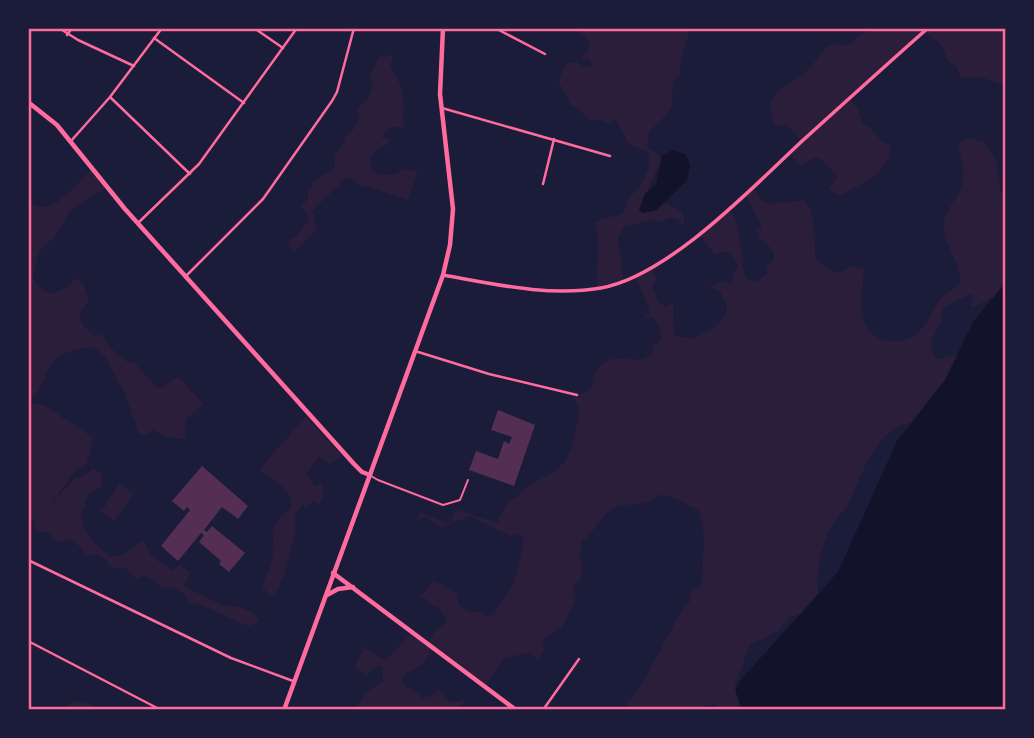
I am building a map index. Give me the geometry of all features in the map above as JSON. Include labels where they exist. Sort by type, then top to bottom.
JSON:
[{"type":"main road","points":[[284,710],[443,275],[450,245],[453,209],[440,66],[443,28]]},
{"type":"main road","points":[[28,102],[57,125],[138,223],[341,451],[362,472],[370,475]]},
{"type":"main road","points":[[334,573],[516,710]]},
{"type":"main road","points":[[326,595],[338,589],[353,587]]},
{"type":"street","points":[[59,28],[68,35],[134,66]]},
{"type":"street","points":[[68,35],[72,28]]},
{"type":"street","points":[[71,141],[110,97],[162,28]]},
{"type":"street","points":[[254,28],[283,48]]},
{"type":"street","points":[[138,223],[190,174],[214,146],[297,28]]},
{"type":"street","points":[[185,276],[262,199],[332,101],[337,92],[354,28]]},
{"type":"street","points":[[496,28],[536,28]]},
{"type":"street","points":[[496,28],[545,54]]},
{"type":"street","points":[[443,275],[518,287],[570,291],[612,285],[645,272],[698,234],[928,28]]},
{"type":"street","points":[[154,38],[244,103]]},
{"type":"street","points":[[110,97],[190,174]]},
{"type":"street","points":[[442,108],[610,156]]},
{"type":"street","points":[[542,184],[554,139]]},
{"type":"street","points":[[415,351],[489,374],[577,395]]},
{"type":"street","points":[[28,560],[231,657],[293,681]]},
{"type":"street","points":[[28,641],[161,710]]},
{"type":"street","points":[[543,710],[579,659]]},
{"type":"lane","points":[[370,475],[443,505],[460,500],[468,480]]},
{"type":"shaded area","points":[[575,28],[690,28],[680,74],[673,83],[672,106],[649,132],[647,148],[655,151],[662,159],[643,200],[652,210],[665,203],[678,209],[685,220],[683,226],[672,217],[659,222],[653,219],[624,227],[618,239],[624,280],[598,287],[598,238],[594,223],[622,213],[626,202],[646,173],[649,159],[648,152],[629,144],[615,118],[609,123],[601,120],[589,121],[577,107],[570,105],[558,80],[567,62],[575,62],[587,68],[592,65],[589,58],[584,60],[581,57],[589,50],[589,46]]},
{"type":"shaded area","points":[[871,28],[1006,28],[1006,86],[980,77],[961,78],[957,67],[946,59],[942,47],[925,31],[850,100],[858,109],[863,124],[869,126],[883,143],[891,144],[890,154],[886,163],[873,176],[839,196],[828,190],[837,177],[836,174],[819,158],[800,166],[789,153],[801,141],[787,124],[775,127],[771,105],[777,93],[806,71],[828,46],[853,43],[855,38]]},
{"type":"shaded area","points":[[379,56],[394,57],[390,64],[401,86],[406,110],[403,116],[404,127],[385,131],[382,138],[389,139],[388,144],[373,154],[372,166],[373,172],[385,175],[392,175],[404,169],[418,171],[408,200],[366,186],[360,187],[352,178],[346,178],[312,211],[317,230],[295,251],[288,245],[289,239],[295,237],[308,221],[307,213],[300,207],[308,199],[312,181],[334,169],[333,155],[343,146],[346,135],[354,129],[359,116],[357,109],[372,91],[369,78]]},
{"type":"shaded area","points":[[969,138],[984,142],[996,159],[1001,193],[1006,195],[1006,291],[974,307],[970,307],[973,296],[970,294],[943,308],[941,322],[933,338],[933,351],[937,359],[962,355],[919,423],[893,430],[874,450],[849,503],[826,537],[818,569],[819,600],[805,614],[789,617],[779,631],[750,645],[735,684],[740,707],[721,710],[714,704],[698,710],[630,710],[625,701],[630,700],[642,684],[684,606],[689,603],[691,592],[702,584],[704,536],[698,510],[672,497],[657,495],[648,502],[615,508],[605,515],[582,541],[580,555],[583,566],[581,578],[574,586],[575,603],[562,627],[542,641],[544,650],[538,659],[528,653],[505,658],[484,687],[432,650],[422,665],[404,675],[402,682],[423,698],[432,695],[438,688],[450,701],[467,699],[457,710],[355,710],[365,693],[383,681],[383,667],[376,666],[366,677],[354,666],[362,652],[359,645],[386,660],[411,633],[427,644],[435,631],[446,622],[437,606],[433,606],[425,598],[419,598],[434,580],[457,594],[459,605],[469,612],[478,611],[485,616],[493,614],[514,582],[524,542],[522,536],[516,534],[512,537],[470,516],[441,528],[427,517],[420,518],[414,525],[420,512],[447,523],[451,521],[456,510],[497,523],[509,499],[516,498],[526,487],[553,472],[564,462],[572,446],[579,415],[571,394],[581,394],[591,389],[597,369],[608,360],[641,359],[653,351],[652,346],[661,340],[659,327],[654,319],[642,319],[649,313],[649,308],[635,277],[651,268],[657,279],[652,286],[659,303],[666,307],[676,302],[673,307],[674,334],[678,337],[692,339],[713,327],[723,318],[727,306],[720,292],[708,287],[725,281],[732,283],[732,276],[738,267],[732,255],[725,252],[715,255],[699,234],[729,208],[737,224],[746,278],[749,281],[757,281],[767,274],[766,266],[774,260],[771,249],[758,238],[757,230],[762,227],[745,194],[753,187],[762,200],[770,204],[804,199],[813,219],[815,258],[836,273],[854,266],[864,268],[863,319],[873,334],[890,341],[914,336],[924,326],[940,300],[960,285],[944,222],[963,181],[958,144]]},
{"type":"shaded area","points":[[673,150],[685,154],[690,165],[687,180],[657,210],[643,213],[639,210],[645,194],[656,184],[662,155]]},
{"type":"shaded area","points":[[91,170],[105,188],[69,212],[54,239],[45,244],[38,255],[33,278],[44,291],[54,293],[77,278],[84,285],[89,300],[79,314],[87,329],[96,336],[101,334],[116,353],[135,363],[157,388],[162,388],[177,377],[181,379],[203,404],[186,421],[186,439],[167,437],[153,430],[147,435],[139,434],[123,389],[109,363],[103,355],[91,348],[68,352],[55,361],[40,389],[28,404],[28,201],[37,206],[54,204]]},
{"type":"shaded area","points":[[1006,282],[1006,710],[742,710],[735,690],[740,681],[838,572],[897,441],[945,380],[973,322]]},
{"type":"shaded area","points":[[33,403],[42,404],[94,438],[86,466],[76,470],[49,506],[76,477],[83,476],[93,468],[102,474],[103,486],[91,493],[84,501],[85,506],[81,511],[87,532],[99,547],[111,557],[122,555],[143,540],[152,557],[172,570],[180,565],[191,573],[185,583],[186,587],[224,606],[248,610],[259,619],[257,623],[249,626],[242,624],[189,602],[184,594],[172,587],[163,589],[144,576],[136,579],[125,568],[112,568],[101,557],[86,555],[69,539],[59,542],[47,532],[35,531],[35,521],[28,515],[28,411]]},
{"type":"shaded area","points":[[306,416],[342,456],[329,464],[319,457],[306,474],[315,486],[322,484],[324,497],[318,505],[313,501],[306,507],[303,505],[295,514],[296,530],[285,572],[279,588],[271,598],[262,586],[272,558],[274,528],[279,518],[291,508],[291,504],[287,491],[259,470]]},
{"type":"shaded area","points":[[119,484],[134,494],[114,521],[101,512]]},
{"type":"shaded area","points":[[74,701],[90,704],[100,710],[63,710]]},
{"type":"building","points":[[498,410],[535,425],[514,486],[469,470],[476,451],[498,459],[504,441],[509,444],[512,437],[491,430]]},
{"type":"building","points":[[202,466],[248,506],[238,519],[222,507],[204,530],[207,532],[212,526],[245,553],[229,572],[219,564],[221,561],[199,542],[204,535],[201,533],[178,561],[161,546],[190,510],[187,507],[184,511],[172,501]]}]
